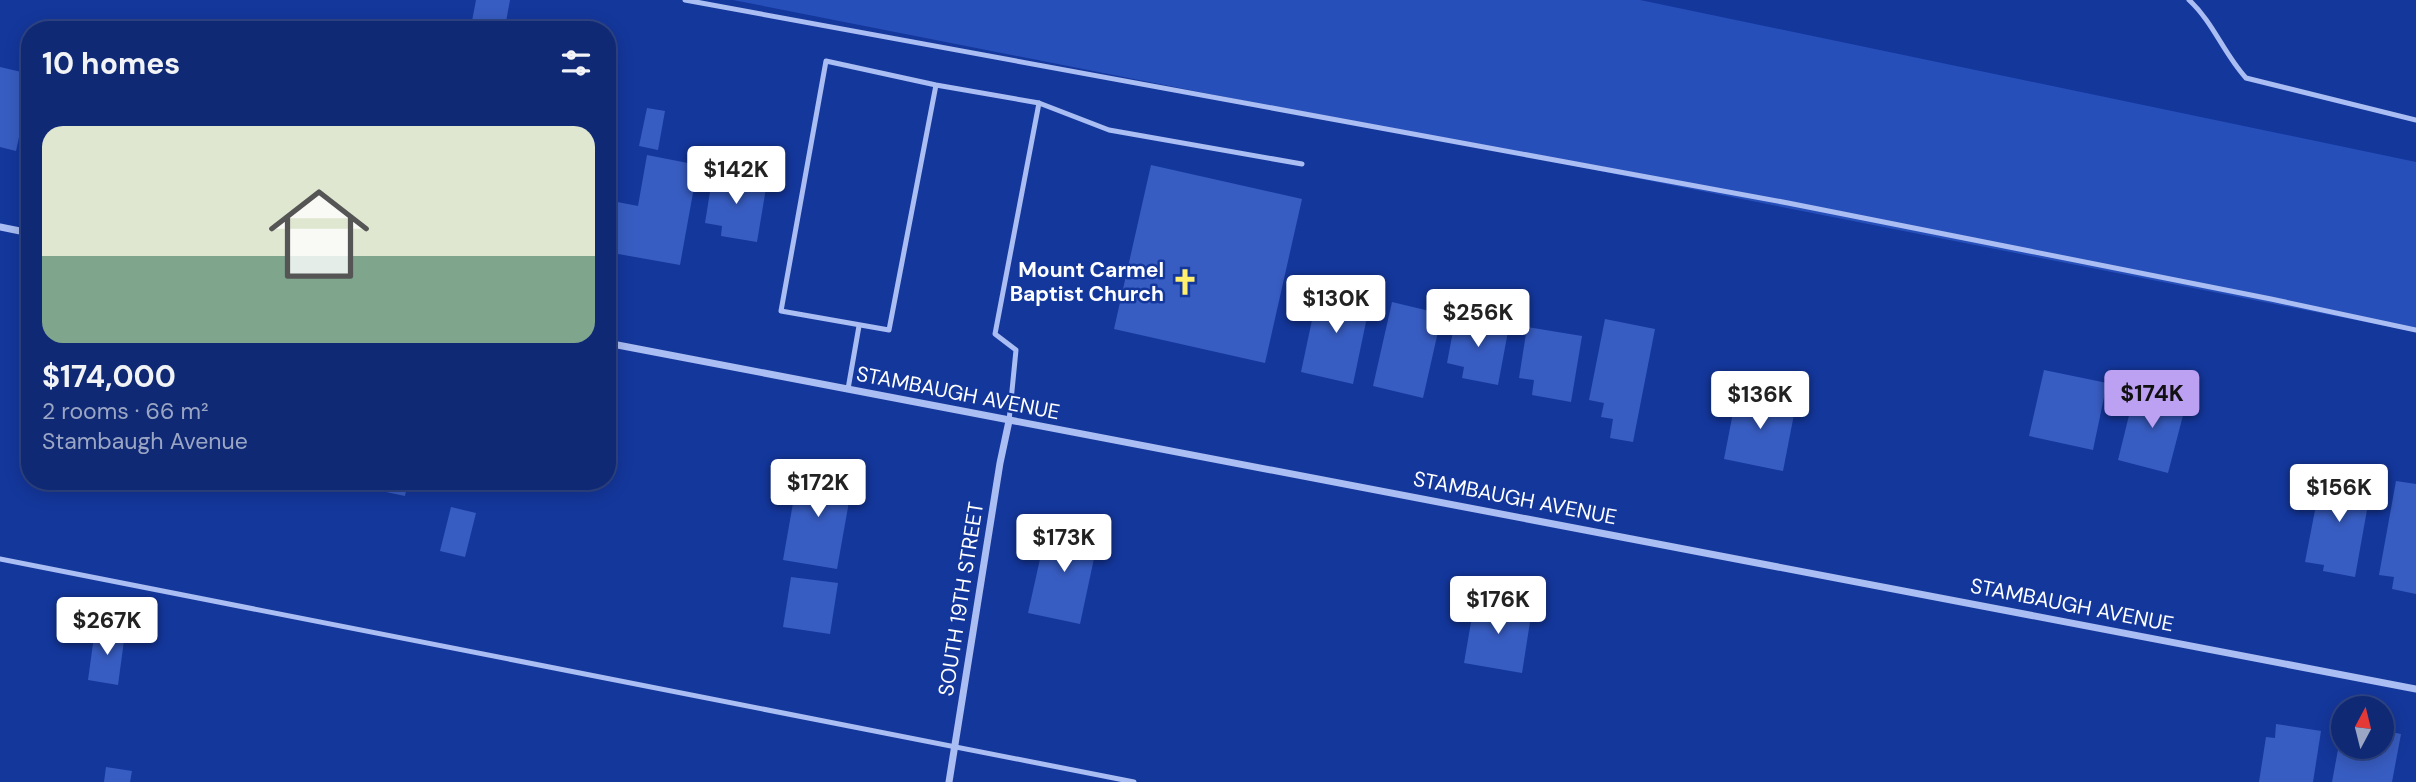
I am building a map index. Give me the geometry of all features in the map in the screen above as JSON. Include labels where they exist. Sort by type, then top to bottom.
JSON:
[{"type":"street","points":[[0,227],[21,231]]},
{"type":"street","name":"STAMBAUGH AVENUE","points":[[616,345],[2416,689]]},
{"type":"street","name":"SOUTH 19TH STREET","points":[[949,782],[1009,421]]},
{"type":"lane","points":[[685,0],[1788,203],[2416,330]]},
{"type":"lane","points":[[2189,0],[2204,14],[2233,64],[2246,78],[2416,120]]},
{"type":"lane","points":[[936,86],[889,330],[781,311],[826,61],[936,86],[1040,103],[1109,130],[1302,164]]},
{"type":"lane","points":[[1009,421],[1016,350],[995,334],[1040,103]]},
{"type":"lane","points":[[848,389],[859,326]]},
{"type":"lane","points":[[0,559],[1133,782]]},
{"type":"shaded area","points":[[733,0],[1640,0],[2416,162],[2416,332]]},
{"type":"building","points":[[476,0],[510,0],[506,21],[472,21]]},
{"type":"building","points":[[0,67],[21,72],[21,128],[16,151],[0,147]]},
{"type":"building","points":[[647,108],[665,111],[658,150],[639,146]]},
{"type":"building","points":[[647,155],[698,165],[680,265],[616,254],[616,202],[638,206]]},
{"type":"building","points":[[1151,165],[1302,199],[1265,363],[1114,329]]},
{"type":"building","points":[[713,173],[767,182],[757,242],[721,236],[722,226],[705,223]]},
{"type":"building","points":[[1319,287],[1371,298],[1353,384],[1301,372]]},
{"type":"building","points":[[1392,302],[1442,314],[1423,398],[1373,386]]},
{"type":"building","points":[[1456,315],[1509,326],[1498,385],[1462,378],[1464,367],[1447,363]]},
{"type":"building","points":[[1605,319],[1655,329],[1633,442],[1610,438],[1613,419],[1601,417],[1604,403],[1589,400]]},
{"type":"building","points":[[1527,327],[1582,336],[1571,402],[1532,395],[1534,380],[1519,378]]},
{"type":"building","points":[[2044,370],[2107,383],[2093,450],[2029,436]]},
{"type":"building","points":[[2136,387],[2187,400],[2168,473],[2118,460]]},
{"type":"building","points":[[1737,392],[1796,404],[1783,471],[1724,459]]},
{"type":"building","points":[[799,469],[853,479],[837,569],[783,560]]},
{"type":"building","points":[[2322,474],[2372,482],[2355,577],[2323,571],[2324,565],[2305,562]]},
{"type":"building","points":[[2396,481],[2416,484],[2416,594],[2392,589],[2394,577],[2379,575]]},
{"type":"building","points":[[377,490],[406,490],[405,496]]},
{"type":"building","points":[[451,507],[476,513],[465,557],[440,551]]},
{"type":"building","points":[[1048,523],[1099,535],[1080,624],[1028,613]]},
{"type":"building","points":[[791,577],[838,583],[830,634],[783,627]]},
{"type":"building","points":[[1475,599],[1532,609],[1522,673],[1464,663]]},
{"type":"building","points":[[95,629],[125,633],[118,685],[88,680]]},
{"type":"building","points":[[2276,724],[2321,731],[2313,782],[2259,782],[2266,737],[2275,738]]},
{"type":"building","points":[[2394,733],[2401,734],[2392,782],[2332,782],[2336,760],[2394,760]]},
{"type":"building","points":[[106,767],[132,771],[130,782],[104,782]]},
{"type":"place","name":"Mount Carmel Baptist Church","points":[[1185,282]]}]
